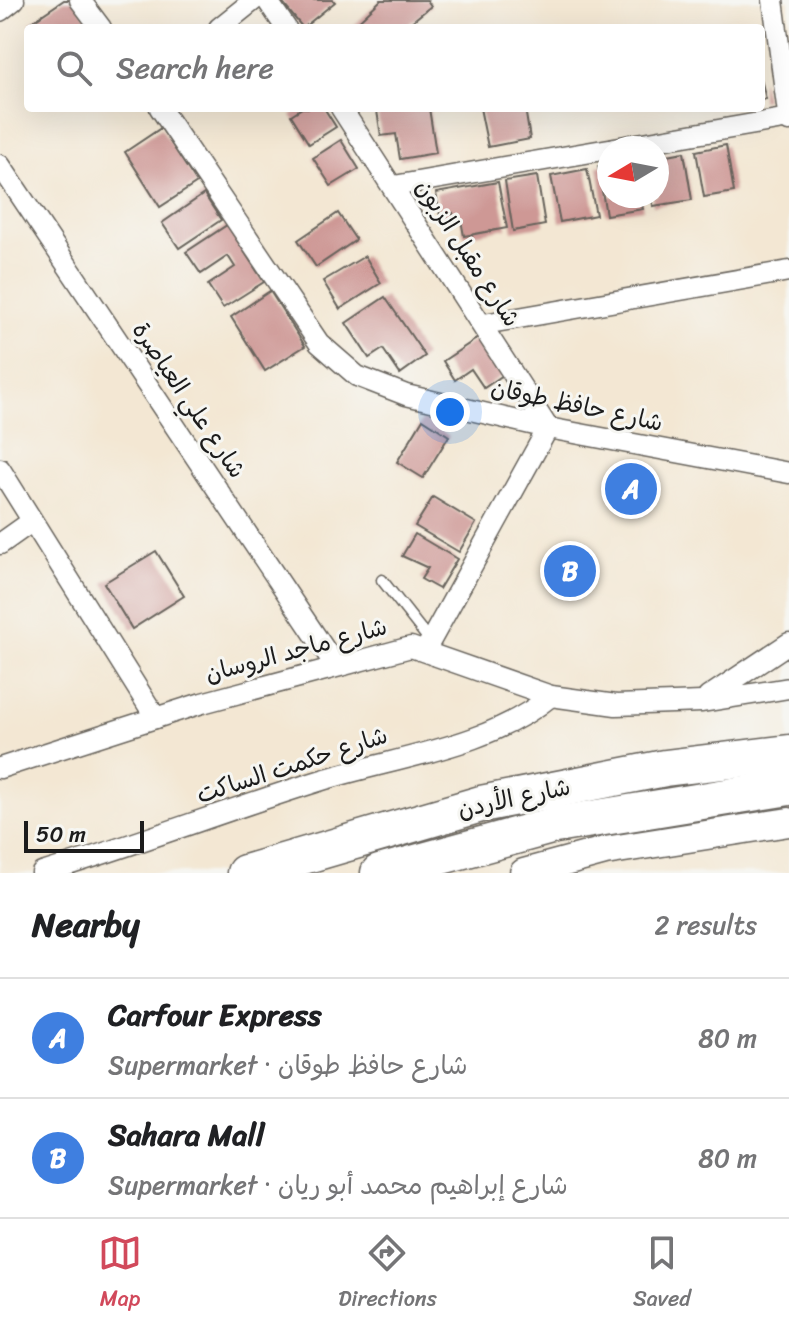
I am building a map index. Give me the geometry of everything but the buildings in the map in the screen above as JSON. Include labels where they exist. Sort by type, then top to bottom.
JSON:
[{"type":"highway","name":"شارع الأردن","points":[[245,873],[481,804],[665,768],[789,753]]},
{"type":"highway","name":"شارع الأردن","points":[[379,873],[430,856],[555,825],[789,787]]},
{"type":"street","points":[[0,11],[14,0]]},
{"type":"street","points":[[80,0],[98,24]]},
{"type":"street","points":[[224,24],[254,0]]},
{"type":"street","points":[[267,0],[283,24]]},
{"type":"street","points":[[669,139],[789,119],[773,0]]},
{"type":"street","name":"شارع حافظ طوقان","points":[[163,112],[319,343],[357,376],[406,395],[548,428],[789,473]]},
{"type":"street","name":"شارع مقبل الزبون","points":[[344,112],[484,324],[548,428]]},
{"type":"street","points":[[394,186],[597,151]]},
{"type":"street","name":"شارع علي العياصرة","points":[[0,165],[335,665]]},
{"type":"street","points":[[484,324],[789,271]]},
{"type":"street","points":[[428,645],[548,428]]},
{"type":"street","points":[[0,469],[156,718]]},
{"type":"street","points":[[0,544],[31,522]]},
{"type":"street","points":[[702,702],[789,643]]},
{"type":"street","name":"شارع ماجد الروسان","points":[[0,768],[335,665],[389,650],[428,645],[551,696],[616,705],[702,702],[789,688]]},
{"type":"street","name":"شارع حكمت الساكت","points":[[42,873],[318,781],[499,729],[532,711],[551,696]]},
{"type":"street","points":[[524,873],[605,851],[789,822]]},
{"type":"lane","points":[[382,580],[428,645]]},
{"type":"place","name":"Carfour Express","points":[[631,489]]},
{"type":"place","name":"Sahara Mall","points":[[570,571]]}]
